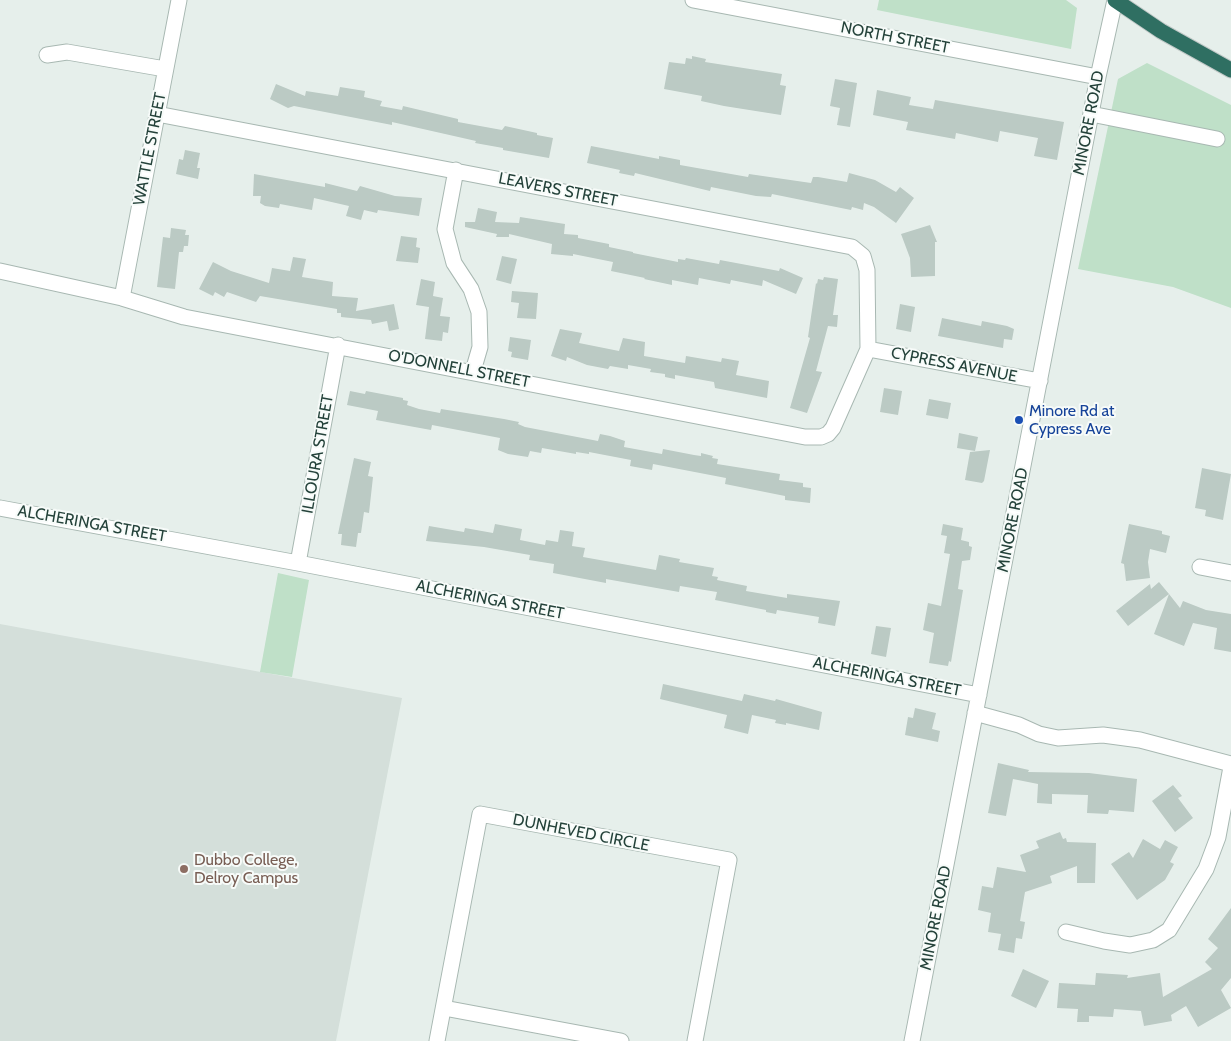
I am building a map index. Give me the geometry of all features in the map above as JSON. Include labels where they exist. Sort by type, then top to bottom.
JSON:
[{"type":"highway","points":[[1115,0],[1161,31],[1231,70]]},
{"type":"street","name":"WATTLE STREET","points":[[122,298],[179,0]]},
{"type":"street","name":"NORTH STREET","points":[[693,0],[1098,77]]},
{"type":"street","name":"MINORE ROAD","points":[[912,1041],[1098,77],[1115,0]]},
{"type":"street","points":[[47,54],[67,52],[165,69]]},
{"type":"street","name":"LEAVERS STREET","points":[[156,114],[852,247],[863,256],[867,270],[868,349]]},
{"type":"street","points":[[1091,114],[1217,139]]},
{"type":"street","points":[[456,170],[445,228],[454,263],[472,288],[479,312],[480,347],[473,371]]},
{"type":"street","name":"O'DONNELL STREET","points":[[0,271],[122,298],[184,317],[814,437],[828,434],[834,428],[868,349]]},
{"type":"street","name":"ILLOURA STREET","points":[[298,562],[338,345]]},
{"type":"street","name":"CYPRESS AVENUE","points":[[868,349],[1040,381]]},
{"type":"street","name":"ALCHERINGA STREET","points":[[0,508],[298,562],[979,695]]},
{"type":"street","points":[[1200,567],[1231,573]]},
{"type":"street","points":[[975,713],[1019,725],[1039,734],[1058,738],[1103,735],[1140,740],[1231,765],[1218,837],[1206,869],[1169,930],[1153,940],[1130,945],[1104,942],[1066,932]]},
{"type":"street","name":"DUNHEVED CIRCLE","points":[[437,1041],[480,814],[729,860],[695,1041]]},
{"type":"street","points":[[444,1008],[620,1041]]},
{"type":"shaded area","name":"Dubbo College, Delroy Campus","points":[[0,624],[402,698],[336,1041],[0,1041]]},
{"type":"green space","points":[[879,0],[1066,0],[1077,8],[1071,49],[877,10]]},
{"type":"green space","points":[[1147,63],[1231,105],[1231,308],[1173,287],[1078,269],[1118,79]]},
{"type":"green space","points":[[278,573],[309,580],[292,677],[260,672]]},
{"type":"building","points":[[692,56],[706,59],[705,62],[782,74],[780,85],[786,86],[781,115],[701,101],[702,96],[664,89],[669,62],[685,64],[686,58],[692,59]]},
{"type":"building","points":[[835,79],[857,83],[850,127],[837,125],[840,108],[830,106]]},
{"type":"building","points":[[276,84],[305,96],[306,91],[338,96],[340,87],[365,91],[364,97],[382,101],[380,106],[402,110],[403,106],[458,119],[458,122],[502,130],[505,126],[537,133],[537,135],[553,138],[549,158],[503,150],[503,148],[475,143],[476,141],[392,122],[392,125],[294,106],[288,108],[270,99]]},
{"type":"building","points":[[877,90],[911,97],[909,105],[933,109],[935,100],[1064,122],[1057,160],[1034,156],[1038,138],[1000,131],[998,142],[956,133],[955,139],[906,130],[908,122],[873,115]]},
{"type":"building","points":[[591,146],[659,159],[659,156],[680,160],[680,165],[748,177],[749,174],[811,183],[813,177],[818,177],[847,182],[849,173],[875,180],[896,192],[900,187],[914,198],[896,223],[874,207],[864,203],[863,210],[852,207],[851,210],[772,194],[771,197],[756,196],[711,187],[710,191],[635,173],[634,176],[619,173],[620,170],[587,163]]},
{"type":"building","points":[[185,150],[200,153],[197,168],[200,168],[198,179],[176,174],[179,159],[183,160]]},
{"type":"building","points":[[254,174],[325,187],[325,183],[357,191],[360,186],[395,196],[422,198],[419,216],[378,210],[377,213],[364,210],[361,220],[346,216],[349,206],[314,198],[312,210],[280,204],[279,208],[265,206],[260,203],[261,196],[253,196]]},
{"type":"building","points":[[478,208],[497,212],[495,222],[519,223],[520,217],[565,224],[564,234],[578,235],[578,238],[609,244],[609,247],[633,253],[678,262],[678,259],[685,260],[686,258],[719,264],[720,260],[779,271],[780,268],[803,278],[796,294],[763,280],[762,286],[731,280],[730,284],[699,278],[698,285],[672,280],[672,285],[644,279],[611,271],[613,262],[573,254],[573,256],[551,254],[552,244],[509,234],[509,237],[496,237],[497,234],[465,227],[465,222],[475,222]]},
{"type":"building","points":[[930,225],[937,242],[935,242],[935,276],[911,277],[910,258],[901,234]]},
{"type":"building","points":[[171,228],[186,230],[185,235],[189,235],[188,246],[184,246],[183,252],[179,252],[175,289],[157,287],[163,237],[170,238]]},
{"type":"building","points":[[401,236],[417,238],[416,247],[420,248],[418,263],[396,261]]},
{"type":"building","points":[[502,256],[517,259],[511,284],[496,280]]},
{"type":"building","points":[[293,257],[306,259],[302,277],[333,282],[332,296],[358,298],[356,311],[394,304],[399,329],[389,331],[387,321],[372,324],[371,320],[341,317],[341,313],[337,313],[337,309],[260,296],[256,302],[227,292],[224,297],[215,292],[213,296],[199,289],[213,262],[231,271],[269,283],[272,268],[290,271]]},
{"type":"building","points":[[824,277],[838,279],[833,315],[838,315],[837,327],[828,326],[816,371],[822,372],[807,413],[790,408],[810,338],[808,337],[816,283],[818,279],[823,280]]},
{"type":"building","points":[[421,279],[435,282],[433,296],[443,298],[440,316],[450,317],[448,333],[443,332],[442,341],[425,339],[429,307],[416,305]]},
{"type":"building","points":[[512,291],[538,293],[536,319],[517,318],[519,303],[511,302]]},
{"type":"building","points":[[900,304],[915,307],[911,332],[896,329]]},
{"type":"building","points":[[942,318],[981,326],[982,321],[1007,326],[1014,329],[1012,340],[1004,339],[1003,348],[938,336]]},
{"type":"building","points":[[560,329],[582,333],[579,343],[619,351],[623,338],[645,342],[644,356],[685,363],[686,356],[721,362],[722,358],[739,361],[736,375],[769,381],[767,398],[715,388],[714,382],[675,375],[675,379],[665,377],[665,374],[650,372],[651,369],[628,365],[628,369],[610,366],[608,369],[587,365],[567,357],[566,361],[551,356]]},
{"type":"building","points":[[510,337],[531,340],[528,360],[511,357],[512,352],[508,351]]},
{"type":"building","points":[[884,388],[902,391],[898,415],[880,412]]},
{"type":"building","points":[[350,391],[365,394],[366,391],[403,398],[403,400],[408,401],[407,405],[419,409],[440,413],[441,409],[504,419],[519,422],[518,424],[525,427],[598,441],[600,434],[610,436],[625,441],[624,447],[662,454],[663,449],[701,456],[701,453],[718,459],[717,464],[780,474],[779,480],[803,483],[803,487],[811,488],[810,503],[785,500],[785,496],[725,484],[726,478],[653,464],[652,470],[630,466],[631,460],[589,452],[589,454],[576,452],[576,454],[542,448],[541,453],[530,451],[528,457],[508,454],[498,450],[500,438],[432,425],[431,430],[376,420],[378,411],[347,405]]},
{"type":"building","points":[[929,399],[951,403],[948,419],[926,415]]},
{"type":"building","points":[[959,433],[978,437],[975,451],[957,448]]},
{"type":"building","points":[[990,450],[984,481],[982,483],[965,480],[970,452]]},
{"type":"building","points":[[354,458],[371,462],[368,476],[373,477],[369,513],[364,512],[361,533],[358,533],[356,547],[341,545],[342,534],[338,534]]},
{"type":"building","points":[[1202,468],[1231,474],[1223,520],[1205,516],[1206,510],[1195,508]]},
{"type":"building","points":[[495,524],[522,529],[520,540],[545,545],[546,540],[558,542],[560,530],[574,532],[572,546],[585,548],[583,557],[656,570],[659,555],[680,559],[679,562],[714,568],[712,576],[718,577],[717,580],[747,586],[746,591],[787,598],[787,594],[840,601],[835,626],[818,623],[819,617],[777,610],[776,614],[766,612],[766,610],[715,600],[717,592],[680,586],[679,592],[606,579],[606,583],[553,573],[554,564],[529,560],[530,555],[484,547],[426,541],[429,526],[464,532],[465,528],[493,533]]},
{"type":"building","points":[[943,524],[963,528],[961,540],[969,542],[969,546],[972,547],[970,560],[962,561],[958,589],[963,590],[951,662],[949,661],[948,666],[929,663],[934,633],[923,630],[928,603],[941,606],[950,554],[944,553],[947,536],[941,535]]},
{"type":"building","points":[[1129,524],[1162,531],[1162,534],[1170,536],[1166,553],[1150,549],[1148,562],[1150,578],[1126,581],[1124,564],[1121,563]]},
{"type":"building","points":[[1159,582],[1169,594],[1128,626],[1116,611],[1150,584],[1151,589]]},
{"type":"building","points":[[1169,594],[1180,608],[1183,601],[1206,610],[1231,614],[1231,652],[1214,649],[1217,628],[1193,623],[1184,646],[1154,634]]},
{"type":"building","points":[[876,626],[891,628],[886,657],[871,654]]},
{"type":"building","points":[[663,684],[742,701],[744,694],[775,701],[776,699],[822,712],[819,730],[786,723],[786,725],[775,723],[776,720],[752,715],[748,734],[724,728],[727,715],[660,699]]},
{"type":"building","points":[[915,708],[936,713],[932,729],[940,731],[938,742],[905,735],[908,717],[913,718]]},
{"type":"building","points":[[998,763],[1029,770],[1028,772],[1089,773],[1137,779],[1134,812],[1109,810],[1108,814],[1087,813],[1088,795],[1052,794],[1052,804],[1037,803],[1038,784],[1013,779],[1006,816],[988,813]]},
{"type":"building","points":[[1173,785],[1182,796],[1178,798],[1193,818],[1175,832],[1152,801]]},
{"type":"building","points":[[1060,832],[1063,839],[1066,838],[1067,842],[1096,843],[1095,883],[1077,883],[1077,866],[1050,876],[1052,883],[1025,892],[1020,921],[1025,922],[1022,939],[1016,938],[1014,953],[998,950],[1001,934],[988,932],[991,913],[978,910],[982,886],[993,888],[997,867],[1026,872],[1020,855],[1039,848],[1036,841]]},
{"type":"building","points":[[1143,839],[1160,849],[1165,840],[1178,847],[1170,862],[1174,864],[1165,880],[1137,900],[1111,864],[1129,852],[1133,858]]},
{"type":"building","points":[[1231,908],[1231,978],[1221,990],[1231,1008],[1198,1027],[1186,1006],[1171,1015],[1172,1021],[1144,1026],[1141,1011],[1114,1009],[1113,1017],[1089,1016],[1089,1022],[1077,1022],[1078,1009],[1057,1008],[1059,983],[1095,985],[1096,973],[1128,975],[1127,978],[1160,973],[1163,997],[1212,969],[1205,962],[1218,948],[1208,939]]},
{"type":"building","points":[[1023,969],[1049,981],[1036,1008],[1011,996]]},
{"type":"place","name":"Minore Rd at Cypress Ave","points":[[1019,420]]},
{"type":"place","name":"Dubbo College, Delroy Campus","points":[[184,869]]}]
